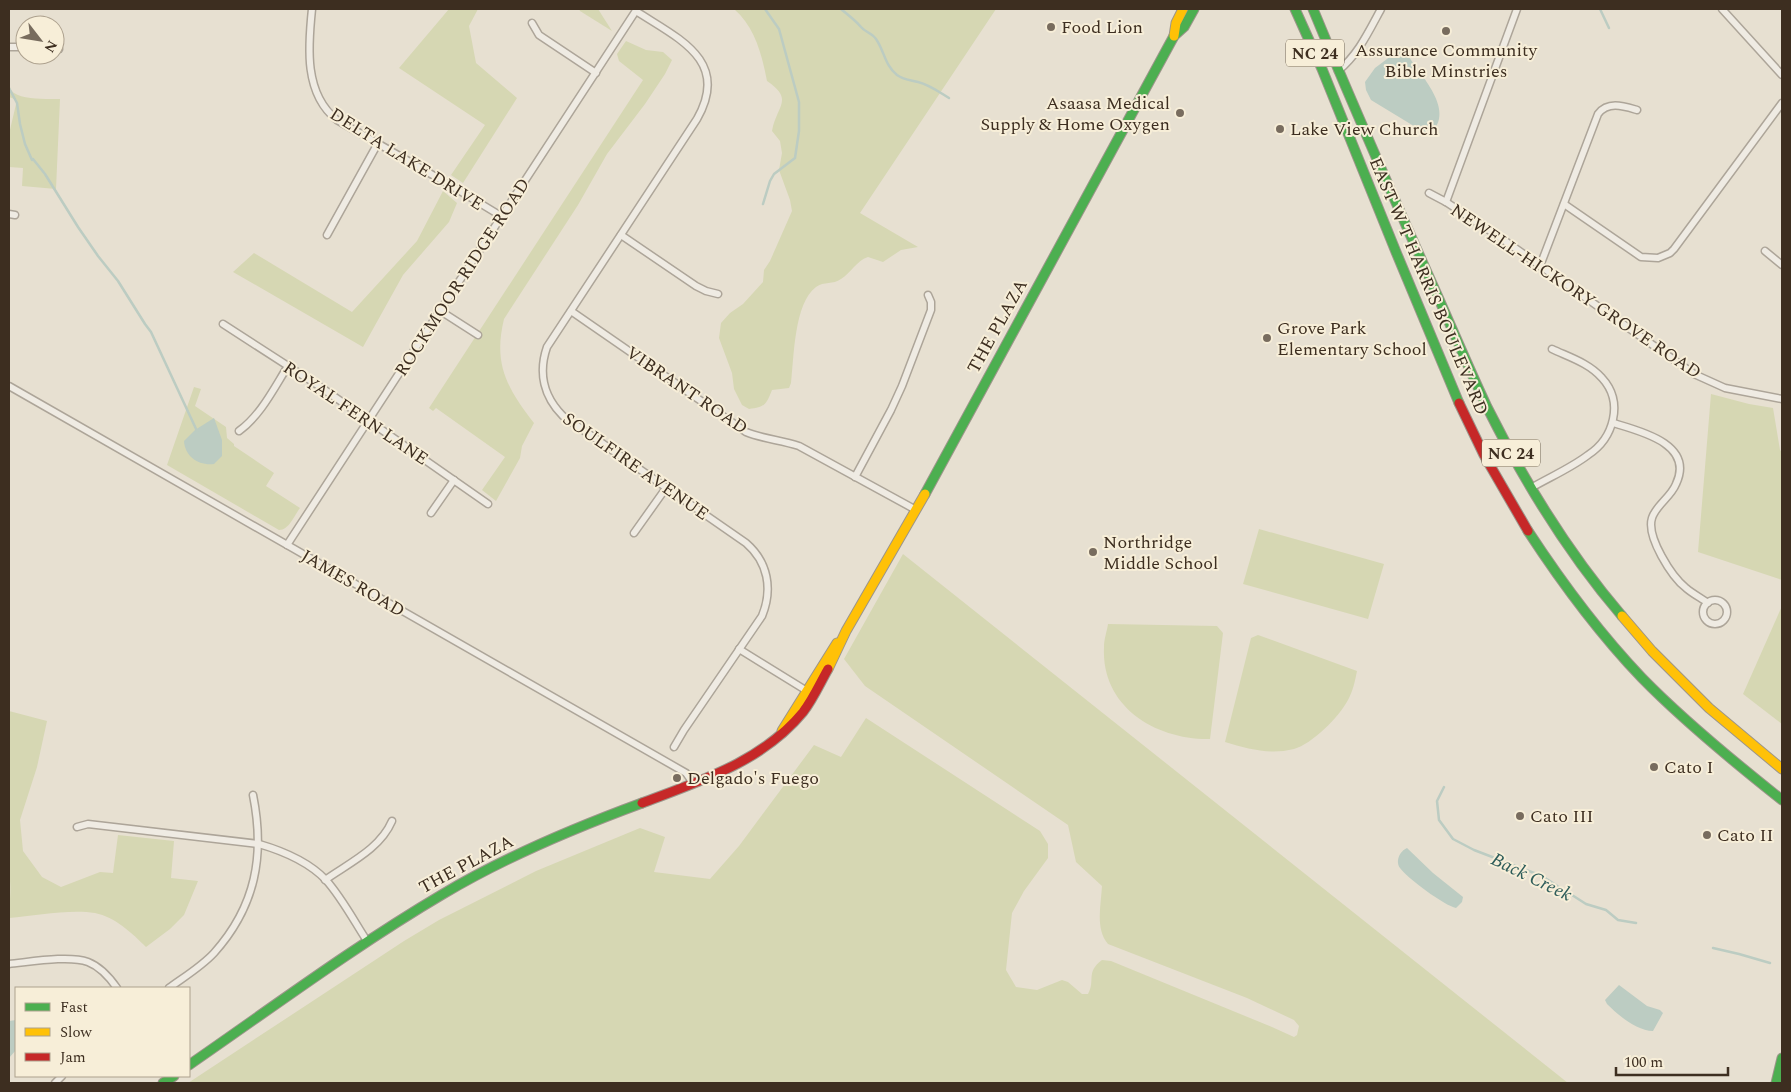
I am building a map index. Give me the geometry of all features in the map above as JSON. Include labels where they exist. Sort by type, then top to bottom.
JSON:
[{"type":"main road","name":"THE PLAZA","points":[[1174,36],[1176,23],[1183,9]]},
{"type":"main road","name":"THE PLAZA","points":[[190,1064],[367,941],[418,908],[506,860],[593,821],[720,773],[745,761],[791,726],[808,703],[832,662],[846,631],[916,510],[1174,36],[1184,27],[1194,9]]},
{"type":"main road","name":"EAST W T HARRIS BOULEVARD","points":[[1295,9],[1334,98],[1444,369],[1484,455],[1518,514],[1551,565],[1643,678],[1726,755],[1782,800]]},
{"type":"main road","name":"EAST W T HARRIS BOULEVARD","points":[[1313,9],[1373,153],[1487,406],[1547,515],[1602,593],[1652,651],[1709,708],[1782,770]]},
{"type":"main road","name":"THE PLAZA","points":[[780,733],[786,721],[797,708],[825,658],[846,631]]},
{"type":"main road","points":[[1776,1083],[1782,1058]]},
{"type":"street","name":"DELTA LAKE DRIVE","points":[[312,9],[310,24],[311,72],[318,97],[329,113],[337,120],[500,216]]},
{"type":"street","points":[[1338,71],[1351,60],[1381,9]]},
{"type":"street","points":[[1446,202],[1517,9]]},
{"type":"street","points":[[1722,9],[1782,75]]},
{"type":"street","name":"ROCKMOOR RIDGE ROAD","points":[[287,545],[636,10]]},
{"type":"street","name":"SOULFIRE AVENUE","points":[[636,10],[695,52],[705,68],[708,87],[706,99],[701,112],[547,348],[543,367],[543,381],[550,400],[568,420],[746,544],[756,553],[762,564],[768,583],[766,603],[762,616],[674,747]]},
{"type":"street","points":[[532,23],[539,35],[596,72]]},
{"type":"street","points":[[1564,204],[1634,254],[1650,259],[1664,256],[1674,249],[1686,234],[1782,103]]},
{"type":"street","points":[[1540,266],[1595,119],[1602,110],[1618,106],[1637,110]]},
{"type":"street","points":[[327,235],[378,143]]},
{"type":"street","name":"NEWELL-HICKORY GROVE ROAD","points":[[1429,194],[1446,202],[1694,374],[1730,389],[1782,399]]},
{"type":"street","points":[[621,235],[696,286],[718,294]]},
{"type":"street","points":[[1765,251],[1782,265]]},
{"type":"street","points":[[855,477],[902,386],[930,310],[931,302],[928,295]]},
{"type":"street","points":[[439,310],[478,335]]},
{"type":"street","name":"VIBRANT ROAD","points":[[571,311],[746,432],[799,446],[916,510]]},
{"type":"street","name":"ROYAL FERN LANE","points":[[222,324],[368,420],[488,504]]},
{"type":"street","points":[[1531,488],[1589,455],[1602,442],[1613,423],[1614,401],[1602,378],[1580,362],[1552,349]]},
{"type":"street","points":[[239,431],[249,424],[288,366]]},
{"type":"street","name":"JAMES ROAD","points":[[9,386],[686,773],[693,783]]},
{"type":"street","points":[[1613,423],[1662,441],[1676,455],[1680,467],[1678,479],[1672,492],[1655,512],[1651,526],[1653,536],[1662,556],[1684,587],[1708,603]]},
{"type":"street","points":[[431,513],[454,480]]},
{"type":"street","points":[[634,533],[666,488]]},
{"type":"street","points":[[739,650],[807,691]]},
{"type":"street","points":[[170,987],[197,969],[213,954],[228,936],[250,894],[257,868],[259,844],[258,821],[253,795]]},
{"type":"street","points":[[325,880],[373,847],[382,838],[392,821]]},
{"type":"street","points":[[77,827],[88,824],[259,844],[279,849],[296,857],[325,880],[367,941]]},
{"type":"street","points":[[9,964],[73,959],[88,962],[109,976],[116,987]]},
{"type":"green space","points":[[449,9],[478,9],[469,26],[476,63],[517,98],[463,183],[451,175],[485,125],[399,68]]},
{"type":"green space","points":[[579,9],[598,9],[612,31],[580,11]]},
{"type":"green space","points":[[734,9],[996,9],[860,213],[918,247],[901,250],[883,262],[868,257],[860,261],[838,281],[816,287],[803,305],[799,318],[789,388],[772,390],[764,404],[749,409],[742,405],[734,389],[732,373],[719,338],[721,323],[730,313],[743,304],[763,282],[764,270],[770,261],[792,211],[779,170],[782,153],[780,141],[772,131],[782,99],[780,93],[767,81],[763,61],[752,33]]},
{"type":"green space","points":[[626,41],[646,50],[663,52],[672,60],[645,104],[607,154],[578,205],[504,319],[500,349],[505,375],[516,398],[534,423],[522,446],[520,458],[496,501],[482,490],[505,457],[436,408],[433,411],[429,408],[643,80],[619,61],[617,54]]},
{"type":"green space","points":[[9,82],[10,88],[14,93],[24,97],[60,99],[56,189],[22,186],[23,168],[9,167],[9,134],[17,100],[9,97]]},
{"type":"green space","points":[[443,191],[457,203],[449,222],[403,275],[363,347],[233,272],[254,253],[352,312],[417,241]]},
{"type":"green space","points":[[194,387],[201,389],[195,406],[226,427],[227,438],[234,446],[274,473],[266,486],[300,508],[286,528],[279,530],[167,465]]},
{"type":"green space","points":[[1711,394],[1773,408],[1780,450],[1782,452],[1782,580],[1698,552]]},
{"type":"green space","points":[[1259,529],[1384,564],[1368,619],[1243,584]]},
{"type":"green space","points":[[903,554],[1568,1083],[188,1083],[439,920],[536,871],[640,828],[665,837],[654,872],[710,879],[739,846],[814,745],[841,757],[866,718],[1040,831],[1048,844],[1048,858],[1024,891],[1012,913],[1006,970],[1016,987],[1037,990],[1062,980],[1068,982],[1082,994],[1088,994],[1094,969],[1102,960],[1111,961],[1294,1037],[1297,1035],[1299,1026],[1294,1020],[1247,998],[1108,944],[1101,931],[1100,924],[1102,886],[1076,862],[1068,825],[865,686],[844,659]]},
{"type":"green space","points":[[1782,606],[1782,724],[1743,694]]},
{"type":"green space","points":[[1108,624],[1217,626],[1223,633],[1210,739],[1190,738],[1152,726],[1136,716],[1122,703],[1112,687],[1105,668],[1104,644]]},
{"type":"green space","points":[[1258,635],[1357,671],[1354,686],[1344,707],[1317,736],[1294,749],[1268,751],[1251,749],[1225,742],[1251,638]]},
{"type":"green space","points":[[9,711],[47,721],[37,767],[20,820],[23,851],[42,877],[61,887],[100,872],[113,873],[118,835],[174,841],[171,878],[198,881],[184,915],[170,929],[146,947],[116,922],[95,913],[63,912],[9,918]]},
{"type":"shaded area","points":[[1399,50],[1407,54],[1427,82],[1438,103],[1440,114],[1438,124],[1431,133],[1422,131],[1371,100],[1366,90],[1365,82],[1375,68]]},
{"type":"shaded area","points":[[214,418],[222,440],[222,456],[214,464],[203,464],[190,456],[184,441],[195,430]]},
{"type":"shaded area","points":[[1407,848],[1433,873],[1463,897],[1462,902],[1456,908],[1426,891],[1400,868],[1399,856]]},
{"type":"shaded area","points":[[1619,985],[1647,1006],[1660,1010],[1663,1013],[1653,1031],[1634,1025],[1607,1004],[1605,1000]]},
{"type":"shaded area","points":[[15,1020],[15,1051],[9,1058],[9,1021]]},
{"type":"waterway","points":[[763,204],[774,174],[795,158],[799,131],[799,102],[779,29],[765,9]]},
{"type":"waterway","points":[[841,9],[874,37],[879,43],[887,63],[897,75],[926,85],[949,98]]},
{"type":"waterway","points":[[1600,9],[1609,28]]},
{"type":"waterway","points":[[9,88],[17,103],[25,144],[32,160],[45,174],[78,227],[118,281],[151,332],[197,431]]},
{"type":"waterway","name":"Back Creek","points":[[1444,787],[1437,801],[1439,820],[1453,839],[1474,850],[1542,876],[1566,894],[1572,895],[1586,904],[1606,910],[1618,920],[1636,923]]},
{"type":"waterway","name":"Back Creek","points":[[1713,948],[1770,963]]},
{"type":"traffic: fast","points":[[925,494],[1174,36],[1184,27],[1194,9]]},
{"type":"traffic: fast","points":[[1295,9],[1322,69],[1459,403]]},
{"type":"traffic: fast","points":[[1313,9],[1374,153],[1487,407],[1516,462],[1548,516],[1583,567],[1622,616]]},
{"type":"traffic: fast","points":[[1528,531],[1582,607],[1642,678],[1710,741],[1782,800]]},
{"type":"traffic: fast","points":[[190,1064],[346,956],[410,914],[467,880],[540,844],[642,803]]},
{"type":"traffic: fast","points":[[1776,1083],[1782,1058]]},
{"type":"traffic: fast","points":[[163,1083],[172,1077]]},
{"type":"traffic: slow","points":[[1174,36],[1176,23],[1183,9]]},
{"type":"traffic: slow","points":[[828,669],[846,631],[925,494]]},
{"type":"traffic: slow","points":[[1622,616],[1652,651],[1709,708],[1782,769]]},
{"type":"traffic: slow","points":[[782,731],[837,643]]},
{"type":"traffic: jam","points":[[1459,403],[1484,455],[1528,531]]},
{"type":"traffic: jam","points":[[642,803],[708,778],[749,757],[769,744],[803,712],[828,669]]},
{"type":"place","name":"Food Lion","points":[[1051,27]]},
{"type":"place","name":"Assurance Community Bible Minstries","points":[[1446,31]]},
{"type":"place","name":"Asaasa Medical Supply & Home Oxygen","points":[[1180,113]]},
{"type":"place","name":"Lake View Church","points":[[1280,129]]},
{"type":"place","name":"Grove Park Elementary School","points":[[1267,338]]},
{"type":"place","name":"Northridge Middle School","points":[[1093,552]]},
{"type":"place","name":"Cato I","points":[[1654,767]]},
{"type":"place","name":"Delgado's Fuego","points":[[677,778]]},
{"type":"place","name":"Cato III","points":[[1520,816]]},
{"type":"place","name":"Cato II","points":[[1707,835]]}]
